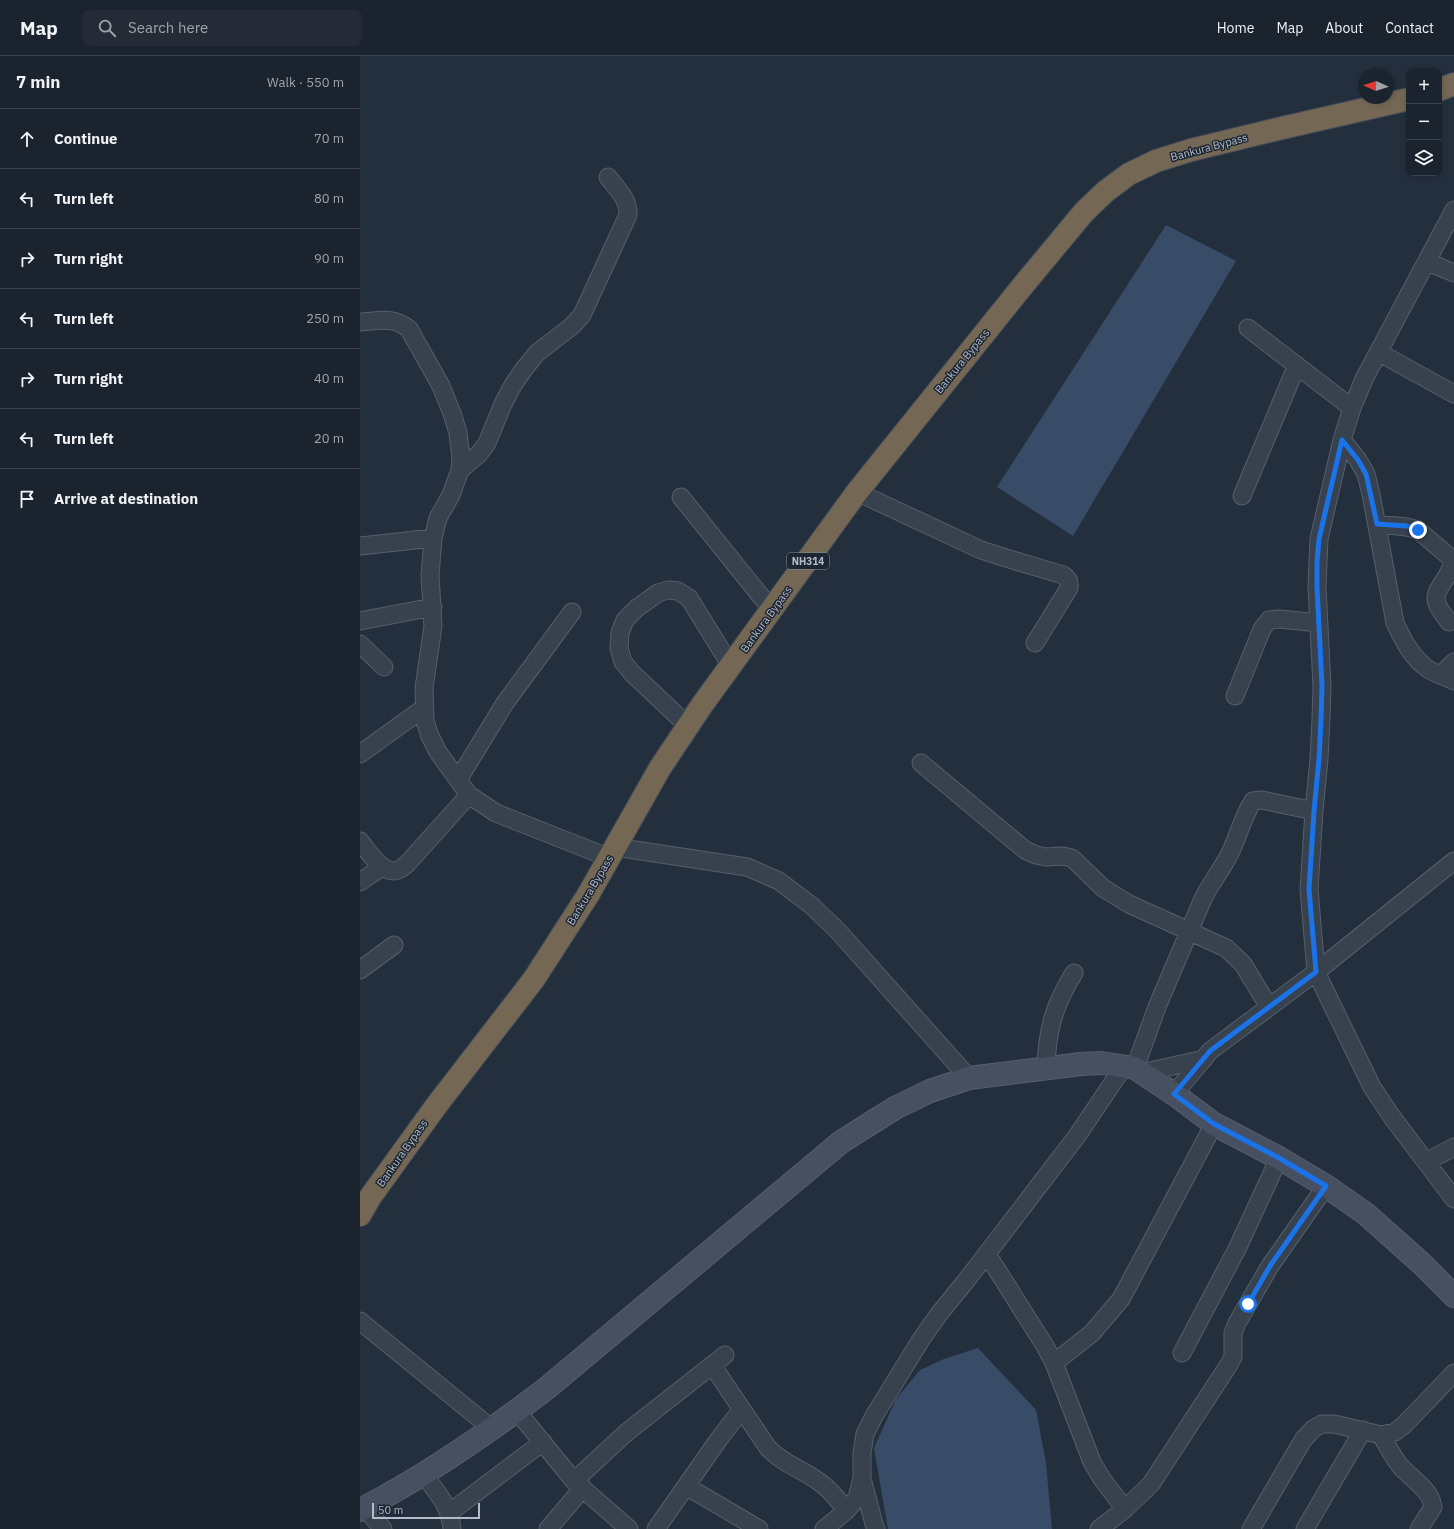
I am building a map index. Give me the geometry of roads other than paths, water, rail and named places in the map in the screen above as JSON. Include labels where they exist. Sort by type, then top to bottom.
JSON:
[{"type":"highway","points":[[1442,89],[1454,84]]},
{"type":"highway","name":"Bankura Bypass","points":[[360,1215],[371,1196],[436,1106],[534,979],[588,896],[660,768],[731,666],[858,492],[1025,283],[1084,212],[1129,174],[1156,161],[1191,150],[1406,100]]},
{"type":"street","points":[[460,470],[479,454],[487,443],[503,404],[513,385],[524,369],[537,353],[572,326],[582,315],[628,214],[628,206],[626,201],[608,177]]},
{"type":"street","points":[[1454,210],[1428,262],[1378,352],[1352,408],[1342,440],[1319,539],[1317,587],[1322,686],[1319,759],[1309,889],[1316,972],[1372,1087],[1392,1117],[1454,1199]]},
{"type":"street","points":[[1428,262],[1454,273]]},
{"type":"street","points":[[360,322],[393,320],[403,324],[409,329],[441,386],[458,433],[460,470],[451,495],[438,518],[433,538],[430,575],[433,626],[424,688],[424,708],[425,721],[438,752],[468,795],[496,813],[613,853],[747,867],[779,881],[812,906],[838,931],[969,1078]]},
{"type":"street","points":[[1248,328],[1352,408]]},
{"type":"street","points":[[1378,352],[1454,394]]},
{"type":"street","points":[[1242,496],[1297,365]]},
{"type":"street","points":[[1342,440],[1358,460],[1366,474],[1377,524],[1395,623],[1403,641],[1428,669],[1447,678],[1454,662]]},
{"type":"street","points":[[858,492],[981,550],[1063,574],[1067,577],[1069,583],[1068,588],[1035,643]]},
{"type":"street","points":[[681,497],[772,610]]},
{"type":"street","points":[[1377,524],[1407,526],[1418,530],[1452,553],[1453,562],[1451,571],[1436,597],[1437,603],[1449,622]]},
{"type":"street","points":[[361,545],[433,538]]},
{"type":"street","points":[[688,726],[623,662],[619,648],[620,633],[626,620],[637,608],[658,593],[668,590],[678,591],[689,598],[731,666]]},
{"type":"street","points":[[360,621],[433,607]]},
{"type":"street","points":[[458,780],[506,703],[572,612]]},
{"type":"street","points":[[1235,696],[1262,629],[1269,620],[1279,619],[1319,623]]},
{"type":"street","points":[[360,644],[384,667]]},
{"type":"street","points":[[360,754],[424,708]]},
{"type":"street","points":[[921,763],[1025,850],[1036,855],[1063,856],[1072,858],[1103,888],[1128,904],[1226,948],[1243,964],[1270,1007]]},
{"type":"street","points":[[360,840],[382,867],[390,871],[398,870],[406,865],[468,795]]},
{"type":"street","points":[[824,1529],[846,1511],[857,1498],[862,1478],[862,1453],[865,1434],[874,1416],[939,1314],[1077,1136],[1133,1069],[1157,1007],[1206,891],[1230,854],[1247,810],[1253,801],[1262,800],[1314,811]]},
{"type":"street","points":[[1174,1094],[1210,1051],[1316,972],[1454,861]]},
{"type":"street","points":[[360,882],[382,867]]},
{"type":"street","points":[[360,970],[394,945]]},
{"type":"street","points":[[1046,1068],[1046,1050],[1051,1020],[1063,990],[1074,973]]},
{"type":"street","points":[[384,1529],[362,1509],[394,1493],[517,1411],[547,1388],[841,1142],[895,1108],[936,1089],[969,1078],[1046,1068],[1101,1063],[1133,1069],[1204,1059]]},
{"type":"street","points":[[1133,1069],[1174,1094],[1214,1124],[1279,1158],[1326,1186],[1366,1214],[1422,1264],[1454,1296]]},
{"type":"street","points":[[1054,1363],[1092,1333],[1121,1299],[1214,1124]]},
{"type":"street","points":[[1426,1162],[1454,1147]]},
{"type":"street","points":[[1182,1353],[1237,1249],[1279,1158]]},
{"type":"street","points":[[1099,1529],[1125,1510],[1151,1484],[1233,1357],[1233,1333],[1237,1323],[1270,1266],[1326,1186]]},
{"type":"street","points":[[987,1254],[1045,1346],[1054,1363],[1092,1462],[1102,1479],[1125,1510]]},
{"type":"street","points":[[360,1321],[491,1428]]},
{"type":"street","points":[[548,1529],[579,1484],[627,1432],[718,1360],[742,1409],[768,1448],[775,1456],[817,1480],[827,1488],[846,1511]]},
{"type":"street","points":[[1251,1529],[1303,1440],[1313,1429],[1322,1424],[1334,1424],[1381,1435],[1395,1432],[1404,1426],[1454,1373]]},
{"type":"street","points":[[656,1529],[719,1438],[742,1409]]},
{"type":"street","points":[[517,1411],[579,1484],[629,1529]]},
{"type":"street","points":[[1305,1529],[1363,1430]]},
{"type":"street","points":[[1381,1435],[1400,1466],[1426,1491],[1432,1499],[1433,1507],[1419,1529]]},
{"type":"street","points":[[423,1474],[444,1501],[450,1521],[543,1442]]},
{"type":"street","points":[[862,1478],[876,1529]]},
{"type":"street","points":[[686,1486],[758,1529]]},
{"type":"water","points":[[1166,225],[1236,261],[1073,536],[997,487]]},
{"type":"water","points":[[978,1348],[1036,1410],[1046,1463],[1052,1529],[888,1529],[874,1448],[896,1399],[920,1370],[944,1359]]}]
